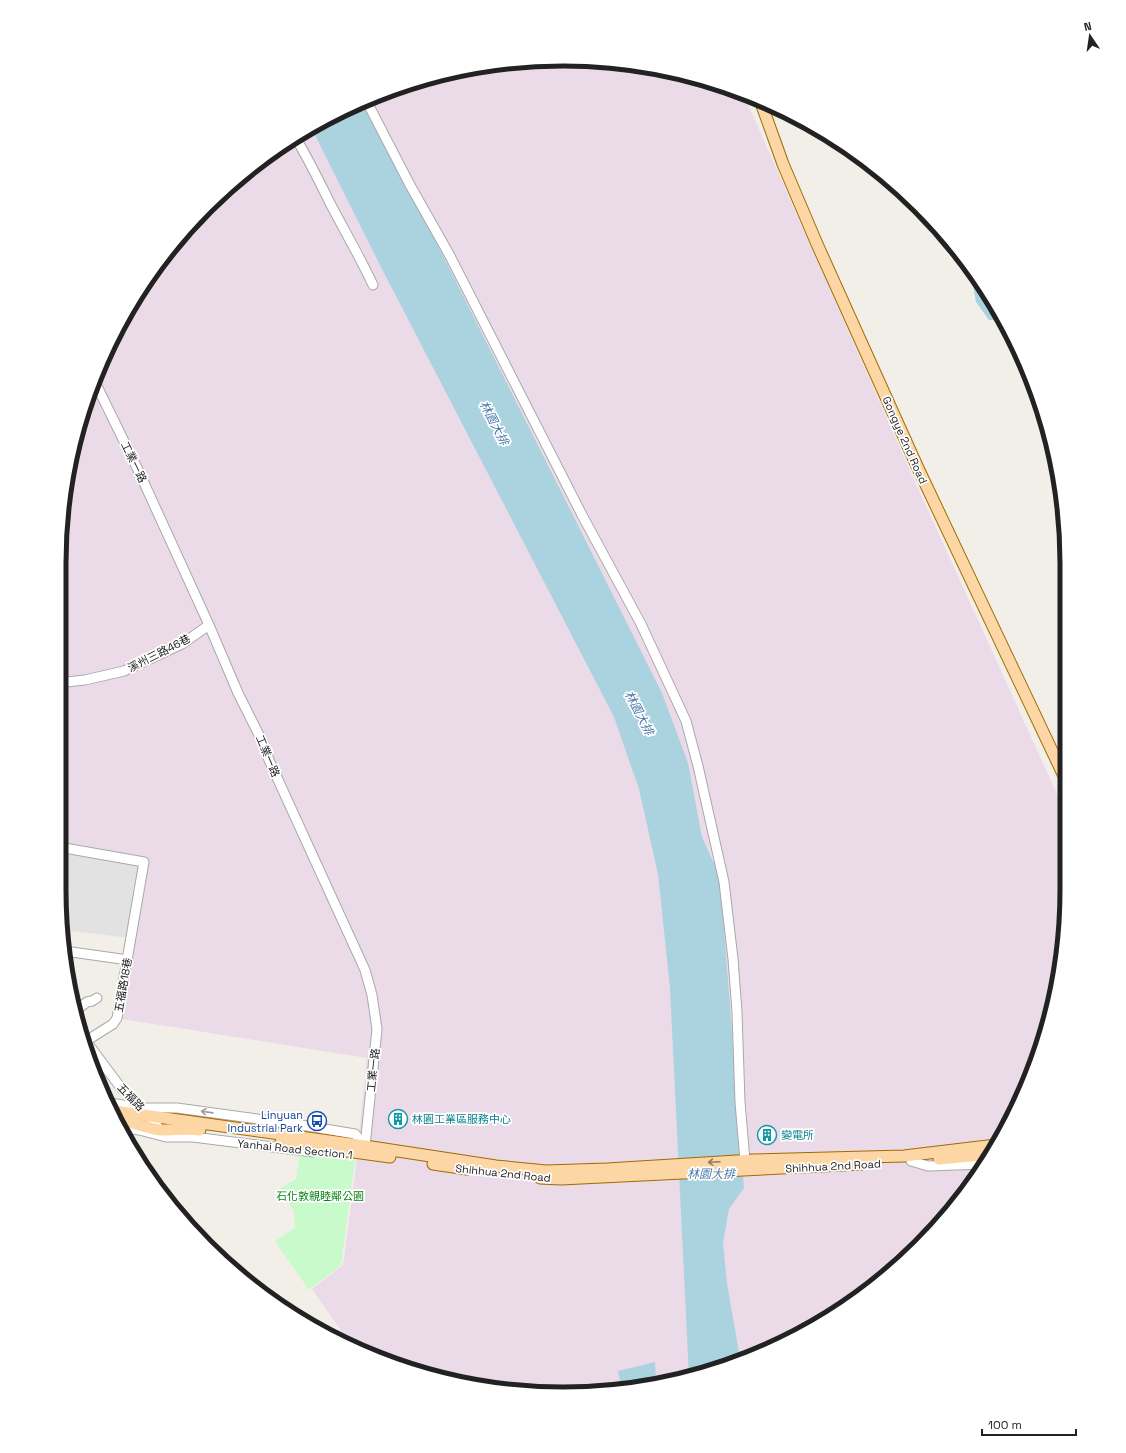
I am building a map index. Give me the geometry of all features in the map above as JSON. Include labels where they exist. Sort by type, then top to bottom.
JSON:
[{"type":"main road","name":"Gongye 2nd Road","points":[[763,108],[783,164],[917,466],[1060,768]]},
{"type":"main road","name":"Yanhai Road Section 1","points":[[118,1111],[146,1112],[365,1150]]},
{"type":"main road","name":"Yanhai Road Section 1","points":[[122,1119],[128,1120],[164,1134],[187,1128],[365,1150]]},
{"type":"main road","points":[[962,1153],[988,1147]]},
{"type":"main road","name":"Shihhua 2nd Road","points":[[365,1150],[546,1171],[665,1169],[908,1158],[962,1153]]},
{"type":"main road","points":[[962,1153],[983,1154]]},
{"type":"street","points":[[369,106],[410,185],[450,256],[582,515],[641,624],[686,721],[698,766],[724,882],[733,959],[737,1012],[740,1102],[751,1164]]},
{"type":"street","points":[[299,143],[373,285]]},
{"type":"street","name":"工業一路","points":[[98,388],[140,474],[238,693],[264,745],[269,760],[365,970],[372,995],[377,1029],[365,1150]]},
{"type":"street","name":"溪州三路46巷","points":[[66,682],[85,680],[124,672],[182,644],[209,626]]},
{"type":"street","name":"五福路18巷","points":[[66,848],[144,862],[117,1018],[113,1024],[88,1037]]},
{"type":"street","points":[[72,952],[128,960]]},
{"type":"street","points":[[80,1007],[87,1002],[92,1002],[97,998]]},
{"type":"street","name":"五福路","points":[[91,1048],[121,1088],[146,1112],[164,1134]]},
{"type":"street","name":"Yanhai Road Section 1","points":[[114,1104],[146,1112]]},
{"type":"street","name":"Yanhai Road Section 1","points":[[127,1128],[164,1134]]},
{"type":"street","name":"Shihhua 2nd Road","points":[[908,1158],[930,1148],[991,1141]]},
{"type":"street","name":"Shihhua 2nd Road","points":[[908,1158],[928,1166],[977,1164]]},
{"type":"shaded area","points":[[530,67],[596,67],[628,70],[692,83],[723,92],[747,102],[912,475],[1060,800],[1059,923],[1056,955],[1043,1019],[1034,1050],[1009,1110],[976,1166],[957,1193],[937,1218],[891,1264],[839,1303],[783,1336],[723,1361],[692,1370],[628,1383],[596,1386],[530,1386],[498,1383],[434,1370],[403,1361],[373,1349],[346,1337],[312,1289],[343,1265],[355,1174],[367,1058],[122,1019],[148,859],[66,845],[67,530],[70,498],[76,466],[92,403],[117,343],[133,314],[169,260],[189,235],[235,189],[287,150],[343,117],[403,92],[434,83],[498,70]]},
{"type":"shaded area","points":[[66,851],[141,865],[129,938],[68,930]]},
{"type":"green space","name":"石化敦親睦鄰公園","points":[[300,1152],[355,1160],[341,1265],[309,1290],[275,1241],[295,1228],[294,1211],[280,1189],[296,1179]]},
{"type":"water","name":"林園大排","points":[[368,106],[662,693],[688,763],[702,837],[720,877],[744,1188],[729,1209],[723,1243],[727,1283],[739,1355],[723,1361],[689,1371],[670,988],[658,874],[639,789],[614,717],[382,269],[314,133],[343,117]]},
{"type":"water","points":[[973,282],[996,320],[989,320],[976,302]]},
{"type":"water","points":[[655,1362],[656,1378],[621,1384],[618,1371]]},
{"type":"place","name":"林園工業區服務中心","points":[[398,1119]]},
{"type":"place","name":"Linyuan Industrial Park","points":[[317,1121]]},
{"type":"place","name":"變電所","points":[[767,1135]]}]
